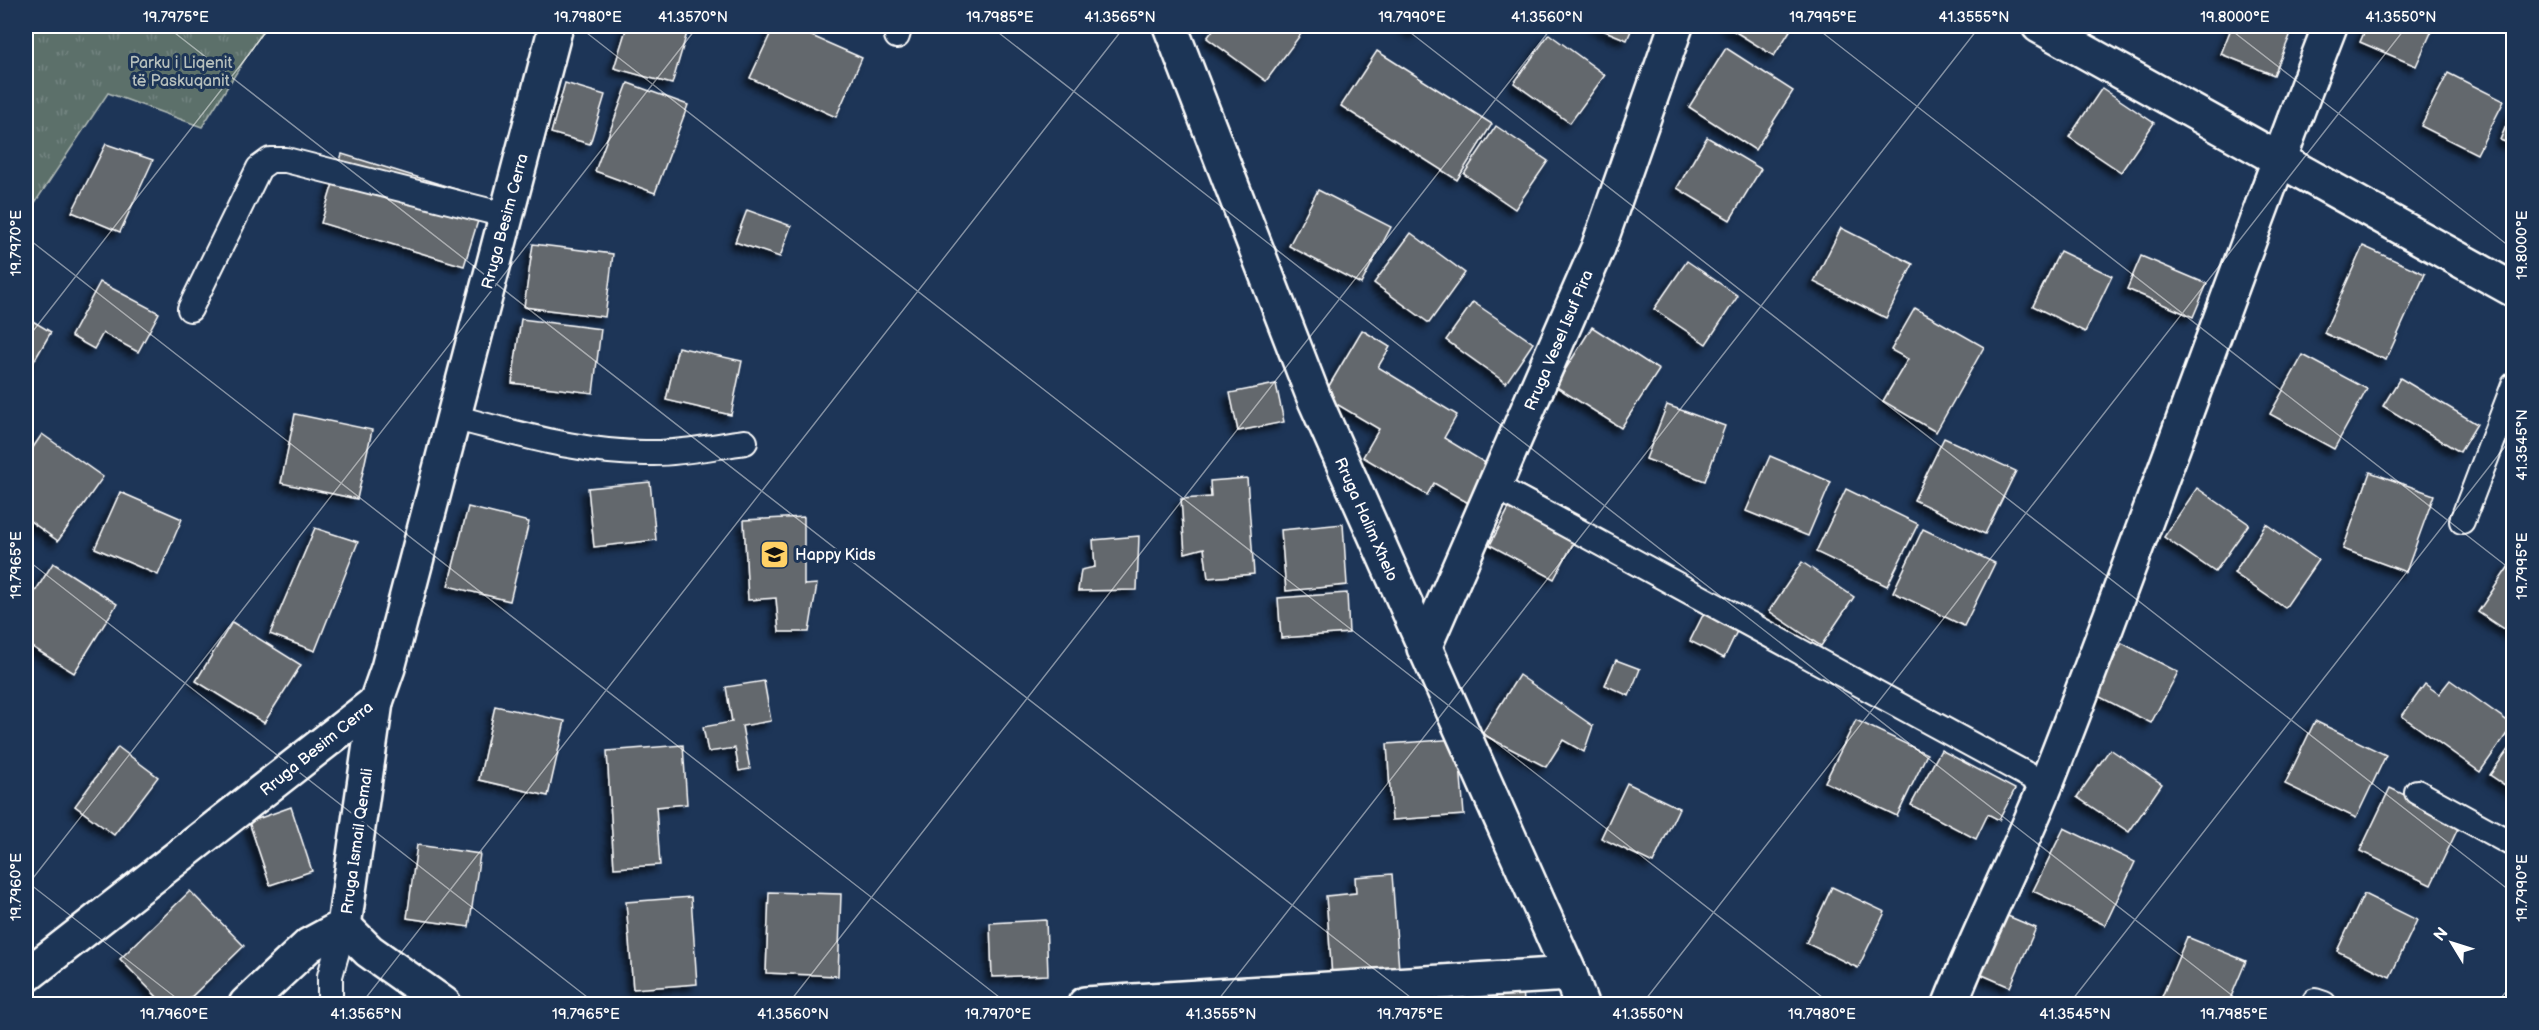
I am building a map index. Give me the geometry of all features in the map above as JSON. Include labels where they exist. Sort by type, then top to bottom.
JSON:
[{"type":"street","name":"Rruga Besim Cerra","points":[[26,976],[376,702],[388,668],[556,26]]},
{"type":"street","name":"Rruga Halim Xhelo","points":[[1170,26],[1314,398],[1570,974],[1581,1005]]},
{"type":"street","name":"Rruga Vesel Isuf Pira","points":[[1424,648],[1598,248],[1677,26]]},
{"type":"street","points":[[2039,26],[2514,290]]},
{"type":"street","points":[[1950,1005],[1980,930],[2046,785],[2138,544],[2278,159],[2330,26]]},
{"type":"street","name":"Rruga Ismail Qemali","points":[[246,1005],[309,945],[344,926],[376,702]]},
{"type":"street","points":[[344,926],[369,951],[444,1005]]},
{"type":"street","points":[[1085,1005],[1302,998],[1570,974]]},
{"type":"lane","points":[[190,309],[259,168],[270,160],[286,160],[505,215]]},
{"type":"lane","points":[[2462,521],[2514,385]]},
{"type":"lane","points":[[452,417],[537,438],[603,450],[655,453],[745,442]]},
{"type":"lane","points":[[1495,486],[2046,785]]},
{"type":"lane","points":[[2417,792],[2514,845]]},
{"type":"lane","points":[[330,1005],[330,976],[344,926]]},
{"type":"green space","name":"Parku i Liqenit të Paskuqanit","points":[[26,26],[266,26],[202,127],[108,93],[26,216]]},
{"type":"building","points":[[627,26],[689,26],[672,84],[614,68]]},
{"type":"building","points":[[774,26],[789,26],[862,58],[836,117],[750,78]]},
{"type":"building","points":[[1216,26],[1299,26],[1304,30],[1266,81],[1207,38]]},
{"type":"building","points":[[1404,26],[1421,26],[1416,33]]},
{"type":"building","points":[[1593,26],[1633,26],[1627,40]]},
{"type":"building","points":[[1726,26],[1793,26],[1774,56]]},
{"type":"building","points":[[2232,26],[2294,26],[2274,75],[2221,54]]},
{"type":"building","points":[[2367,26],[2434,26],[2416,66],[2360,42]]},
{"type":"building","points":[[1549,34],[1605,75],[1570,123],[1514,83]]},
{"type":"building","points":[[1726,48],[1793,91],[1755,150],[1689,107]]},
{"type":"building","points":[[1377,51],[1492,124],[1457,180],[1341,106]]},
{"type":"building","points":[[2448,73],[2504,101],[2477,154],[2421,126]]},
{"type":"building","points":[[565,83],[605,95],[590,144],[551,133]]},
{"type":"building","points":[[628,83],[688,105],[655,193],[595,171]]},
{"type":"building","points":[[2102,88],[2154,123],[2121,172],[2069,137]]},
{"type":"building","points":[[2514,107],[2514,145],[2500,140]]},
{"type":"building","points":[[1496,126],[1548,161],[1515,209],[1464,174]]},
{"type":"building","points":[[1707,137],[1761,169],[1730,220],[1677,188]]},
{"type":"building","points":[[106,144],[153,160],[120,232],[72,212]]},
{"type":"building","points":[[342,154],[485,198],[464,266],[321,223]]},
{"type":"building","points":[[1318,190],[1391,227],[1361,284],[1289,246]]},
{"type":"building","points":[[747,210],[791,226],[780,257],[735,242]]},
{"type":"building","points":[[1841,228],[1913,264],[1886,318],[1814,282]]},
{"type":"building","points":[[1411,233],[1465,273],[1429,323],[1374,283]]},
{"type":"building","points":[[533,244],[613,254],[605,317],[524,307]]},
{"type":"building","points":[[2363,246],[2425,274],[2386,360],[2324,333]]},
{"type":"building","points":[[2060,251],[2112,276],[2085,332],[2033,306]]},
{"type":"building","points":[[2141,256],[2207,284],[2193,317],[2127,289]]},
{"type":"building","points":[[1687,261],[1738,296],[1706,344],[1654,309]]},
{"type":"building","points":[[100,282],[159,313],[138,352],[103,333],[94,349],[71,336]]},
{"type":"building","points":[[1473,302],[1533,343],[1506,383],[1446,340]]},
{"type":"building","points":[[1915,308],[1984,347],[1936,432],[1883,401],[1908,359],[1891,350]]},
{"type":"building","points":[[26,317],[51,332],[26,375]]},
{"type":"building","points":[[521,319],[601,329],[593,393],[512,383]]},
{"type":"building","points":[[1592,327],[1659,370],[1621,428],[1555,386]]},
{"type":"building","points":[[1362,330],[1390,347],[1378,367],[1457,415],[1444,438],[1492,467],[1470,504],[1434,483],[1427,495],[1363,457],[1379,429],[1323,396]]},
{"type":"building","points":[[678,347],[742,361],[731,415],[666,400]]},
{"type":"building","points":[[2303,355],[2367,389],[2334,449],[2270,414]]},
{"type":"building","points":[[2400,378],[2477,424],[2460,452],[2383,406]]},
{"type":"building","points":[[1276,384],[1284,422],[1238,431],[1230,393]]},
{"type":"building","points":[[1667,405],[1725,426],[1705,481],[1646,459]]},
{"type":"building","points":[[295,414],[372,430],[357,499],[281,483]]},
{"type":"building","points":[[42,434],[103,477],[58,541],[26,518],[26,458]]},
{"type":"building","points":[[1944,438],[2016,471],[1985,534],[1914,500]]},
{"type":"building","points":[[1770,456],[1831,482],[1808,536],[1746,511]]},
{"type":"building","points":[[2370,472],[2434,495],[2406,572],[2343,549]]},
{"type":"building","points":[[1247,478],[1254,574],[1208,578],[1204,548],[1185,553],[1181,499],[1211,497],[1210,481]]},
{"type":"building","points":[[650,482],[656,540],[594,547],[588,488]]},
{"type":"building","points":[[1521,485],[1586,519],[1554,579],[1490,545]]},
{"type":"building","points":[[2197,488],[2249,524],[2215,572],[2164,537]]},
{"type":"building","points":[[1846,489],[1918,524],[1887,586],[1816,552]]},
{"type":"building","points":[[120,492],[182,519],[158,575],[95,548]]},
{"type":"building","points":[[468,507],[529,522],[510,601],[448,586]]},
{"type":"building","points":[[804,517],[804,585],[817,584],[809,632],[779,632],[776,598],[748,600],[744,520]]},
{"type":"building","points":[[1343,524],[1347,585],[1286,591],[1281,530]]},
{"type":"building","points":[[2266,524],[2318,560],[2285,608],[2234,573]]},
{"type":"building","points":[[315,528],[358,542],[315,651],[270,634]]},
{"type":"building","points":[[1923,529],[1995,563],[1964,626],[1893,592]]},
{"type":"building","points":[[1139,536],[1137,590],[1078,591],[1081,570],[1095,567],[1093,540]]},
{"type":"building","points":[[1802,562],[1854,597],[1821,646],[1769,611]]},
{"type":"building","points":[[53,563],[117,604],[74,673],[26,643],[26,606]]},
{"type":"building","points":[[2511,563],[2514,565],[2514,636],[2478,612]]},
{"type":"building","points":[[1347,593],[1349,633],[1281,638],[1278,598]]},
{"type":"building","points":[[1705,611],[1739,627],[1724,658],[1690,641]]},
{"type":"building","points":[[232,622],[301,665],[264,723],[196,681]]},
{"type":"building","points":[[2122,643],[2178,672],[2151,723],[2096,695]]},
{"type":"building","points":[[1616,660],[1640,669],[1629,696],[1605,685]]},
{"type":"building","points":[[1519,675],[1593,726],[1584,752],[1563,740],[1546,767],[1482,734]]},
{"type":"building","points":[[2450,680],[2513,725],[2480,772],[2402,716],[2425,684],[2439,694]]},
{"type":"building","points":[[764,681],[771,721],[742,726],[750,769],[739,771],[735,748],[708,752],[703,727],[732,722],[726,687]]},
{"type":"building","points":[[26,705],[31,709],[26,718]]},
{"type":"building","points":[[495,706],[565,721],[548,796],[479,780]]},
{"type":"building","points":[[1856,720],[1927,754],[1897,816],[1825,782]]},
{"type":"building","points":[[2315,721],[2386,755],[2356,818],[2285,784]]},
{"type":"building","points":[[1458,739],[1464,815],[1392,820],[1387,744]]},
{"type":"building","points":[[2514,741],[2514,791],[2490,775]]},
{"type":"building","points":[[683,745],[687,804],[656,807],[660,865],[614,868],[607,751]]},
{"type":"building","points":[[118,747],[158,777],[114,835],[75,806]]},
{"type":"building","points":[[2110,749],[2162,784],[2129,832],[2077,797]]},
{"type":"building","points":[[1941,750],[2015,789],[1999,820],[1988,814],[1976,839],[1911,805]]},
{"type":"building","points":[[1627,783],[1679,808],[1653,863],[1601,838]]},
{"type":"building","points":[[2390,788],[2461,822],[2431,885],[2360,851]]},
{"type":"building","points":[[291,807],[312,871],[270,885],[249,822]]},
{"type":"building","points":[[2064,828],[2135,862],[2105,925],[2033,891]]},
{"type":"building","points":[[417,845],[480,854],[469,927],[407,918]]},
{"type":"building","points":[[1392,874],[1399,970],[1332,976],[1326,896],[1356,893],[1355,877]]},
{"type":"building","points":[[1832,887],[1885,912],[1858,968],[1806,943]]},
{"type":"building","points":[[190,891],[244,946],[184,1004],[164,1004],[120,959]]},
{"type":"building","points":[[769,892],[841,894],[838,976],[766,973]]},
{"type":"building","points":[[2364,894],[2417,920],[2390,977],[2337,951]]},
{"type":"building","points":[[691,897],[697,984],[633,989],[626,902]]},
{"type":"building","points":[[2003,914],[2036,928],[2010,987],[1978,973]]},
{"type":"building","points":[[1046,920],[1048,975],[992,977],[990,923]]},
{"type":"building","points":[[2187,937],[2246,961],[2228,1004],[2159,1004]]},
{"type":"building","points":[[1523,986],[1524,1004],[1453,1004],[1452,991]]},
{"type":"place","name":"Happy Kids","points":[[774,554]]}]
